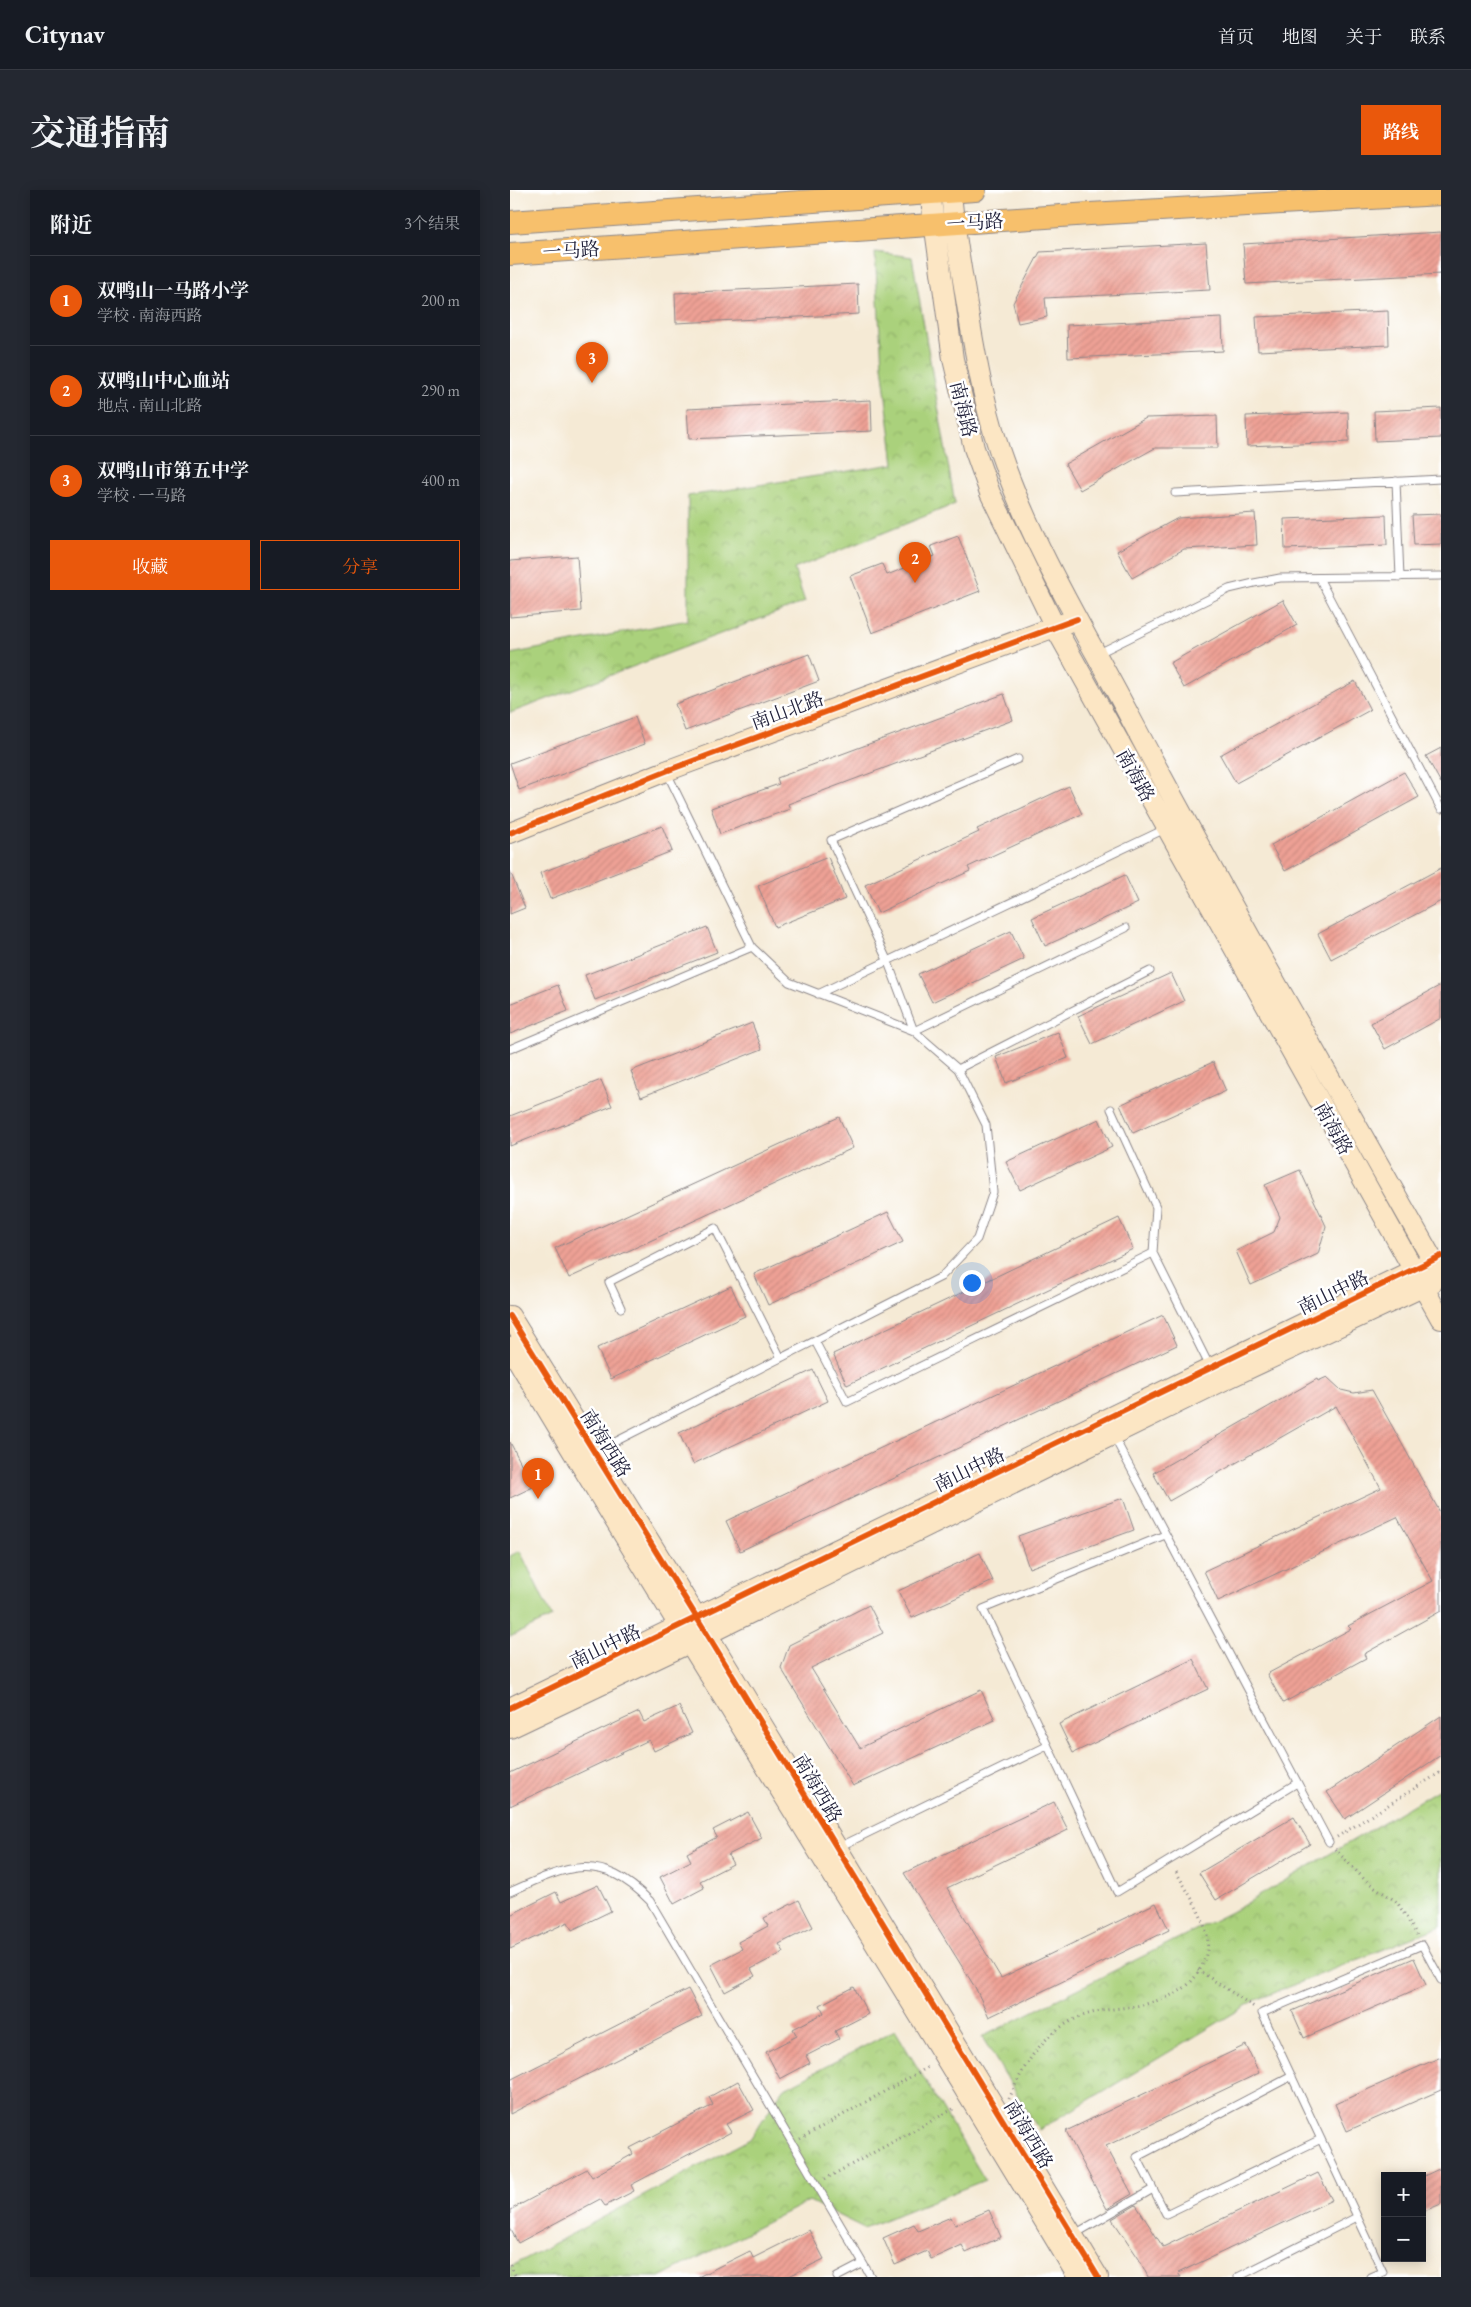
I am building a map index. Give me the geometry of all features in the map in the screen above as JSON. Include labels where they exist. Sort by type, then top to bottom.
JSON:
[{"type":"main road","name":"一马路","points":[[510,222],[975,190]]},
{"type":"main road","name":"一马路","points":[[510,254],[1441,194]]},
{"type":"street","name":"南海路","points":[[940,192],[953,359],[974,448],[990,493],[1055,627],[1175,824],[1439,1268]]},
{"type":"street","name":"南海路","points":[[944,225],[989,414],[1005,467],[1044,558],[1097,654],[1175,824],[1441,1319]]},
{"type":"street","name":"南山北路","points":[[510,833],[666,770],[1077,619]]},
{"type":"street","name":"南山中路","points":[[510,1728],[693,1630],[1214,1375],[1439,1268]]},
{"type":"street","name":"南海西路","points":[[510,1316],[586,1457]]},
{"type":"street","name":"南海西路","points":[[510,1347],[586,1457],[693,1630],[1078,2277]]},
{"type":"street","name":"南山中路","points":[[510,1708],[693,1630],[1112,1435],[1214,1375]]},
{"type":"street","name":"南海西路","points":[[693,1630],[837,1848],[1098,2277]]},
{"type":"lane","points":[[1175,493],[1441,479]]},
{"type":"lane","points":[[1396,481],[1400,577]]},
{"type":"lane","points":[[1097,654],[1229,589],[1280,578],[1441,576]]},
{"type":"lane","points":[[1319,578],[1441,809]]},
{"type":"lane","points":[[914,1031],[888,962],[831,840],[1018,759]]},
{"type":"lane","points":[[586,1457],[941,1278],[977,1239],[993,1192],[986,1125],[958,1069],[914,1031],[789,982],[752,947],[666,770]]},
{"type":"lane","points":[[818,994],[1175,824]]},
{"type":"lane","points":[[914,1031],[1126,928]]},
{"type":"lane","points":[[510,1049],[752,947]]},
{"type":"lane","points":[[958,1069],[1150,971]]},
{"type":"lane","points":[[1111,1110],[1156,1207],[1153,1253],[1214,1375]]},
{"type":"lane","points":[[621,1308],[609,1282],[714,1228],[781,1358]]},
{"type":"lane","points":[[815,1341],[847,1402],[1153,1253]]},
{"type":"lane","points":[[1112,1435],[1329,1842]]},
{"type":"lane","points":[[1166,1535],[983,1609],[1117,1892],[1297,1783]]},
{"type":"lane","points":[[837,1848],[1048,1746]]},
{"type":"lane","points":[[510,1892],[550,1874],[572,1867],[590,1867],[635,1885],[663,1918],[792,2144],[871,2277]]},
{"type":"lane","points":[[1371,2277],[1382,2272],[1262,2012],[1422,1945],[1441,1980]]},
{"type":"lane","points":[[1292,2076],[1136,2157],[1166,2214],[1321,2139]]},
{"type":"lane","points":[[1073,2236],[1153,2189]]},
{"type":"lane","points":[[1238,2277],[1357,2217]]},
{"type":"lane","points":[[837,2277],[862,2264]]},
{"type":"path","points":[[1422,1945],[1397,1902],[1366,1881],[1329,1842],[1441,1772]]},
{"type":"path","points":[[1000,2116],[1023,2068],[1036,2048],[1054,2033],[1076,2019],[1118,2006],[1142,2005],[1162,1999],[1182,1990],[1191,1981],[1205,1959],[1207,1932],[1170,1860]]},
{"type":"path","points":[[1198,1970],[1262,2012]]},
{"type":"path","points":[[792,2144],[946,2057]]},
{"type":"path","points":[[816,2184],[971,2099]]},
{"type":"path","points":[[510,2265],[516,2277]]},
{"type":"green space","points":[[875,252],[912,257],[955,504],[794,569],[805,602],[510,713],[510,654],[688,620],[688,496],[894,464],[882,365]]},
{"type":"green space","points":[[520,1551],[552,1617],[510,1637],[510,1556]]},
{"type":"green space","points":[[1441,1788],[1441,1926],[1254,2001],[1039,2130],[982,2037],[1237,1909]]},
{"type":"green space","points":[[895,2030],[985,2180],[864,2228],[809,2201],[660,2277],[510,2277],[510,2267],[750,2139],[783,2089]]},
{"type":"building","points":[[1441,232],[1441,274],[1246,284],[1243,244]]},
{"type":"building","points":[[1206,243],[1210,290],[1045,298],[1047,317],[1018,323],[1013,303],[1040,252]]},
{"type":"building","points":[[858,284],[859,314],[676,323],[675,293]]},
{"type":"building","points":[[1388,311],[1389,345],[1258,351],[1256,317]]},
{"type":"building","points":[[1222,318],[1223,351],[1068,358],[1067,325]]},
{"type":"building","points":[[871,400],[872,431],[689,439],[687,409]]},
{"type":"building","points":[[1441,408],[1441,438],[1375,441],[1374,411]]},
{"type":"building","points":[[1348,412],[1349,442],[1247,446],[1246,416]]},
{"type":"building","points":[[1217,416],[1218,448],[1155,448],[1080,490],[1065,464],[1146,418]]},
{"type":"building","points":[[1255,513],[1257,545],[1184,549],[1132,578],[1117,551],[1178,518]]},
{"type":"building","points":[[1441,514],[1441,544],[1414,545],[1412,515]]},
{"type":"building","points":[[1386,515],[1387,545],[1285,549],[1284,519]]},
{"type":"building","points":[[958,536],[980,591],[872,633],[850,576],[882,564],[887,575],[935,556],[931,546]]},
{"type":"building","points":[[577,556],[581,611],[510,617],[510,561]]},
{"type":"building","points":[[1283,600],[1297,625],[1184,688],[1170,663]]},
{"type":"building","points":[[809,654],[819,681],[685,731],[675,704]]},
{"type":"building","points":[[1355,681],[1370,710],[1236,783],[1220,755]]},
{"type":"building","points":[[1004,694],[1013,720],[788,804],[790,809],[720,834],[711,808],[779,784],[777,778]]},
{"type":"building","points":[[635,717],[645,744],[519,790],[510,763]]},
{"type":"building","points":[[1441,748],[1441,783],[1426,756]]},
{"type":"building","points":[[1404,772],[1419,797],[1285,871],[1271,845]]},
{"type":"building","points":[[1069,786],[1082,814],[968,867],[970,871],[878,913],[865,885],[979,832],[977,829]]},
{"type":"building","points":[[662,826],[672,851],[550,899],[540,873]]},
{"type":"building","points":[[828,857],[845,899],[775,927],[758,886]]},
{"type":"building","points":[[1441,868],[1441,901],[1331,959],[1318,934]]},
{"type":"building","points":[[510,871],[525,908],[510,914]]},
{"type":"building","points":[[1125,875],[1138,903],[1045,946],[1032,918]]},
{"type":"building","points":[[707,927],[717,952],[595,1000],[585,975]]},
{"type":"building","points":[[1011,931],[1024,959],[932,1002],[918,974]]},
{"type":"building","points":[[1171,973],[1184,1001],[1092,1044],[1078,1016]]},
{"type":"building","points":[[558,985],[568,1011],[510,1034],[510,1004]]},
{"type":"building","points":[[1441,985],[1441,1018],[1385,1049],[1371,1023]]},
{"type":"building","points":[[752,1023],[762,1049],[641,1097],[631,1071]]},
{"type":"building","points":[[1058,1032],[1068,1058],[1006,1083],[996,1057]]},
{"type":"building","points":[[1213,1062],[1226,1091],[1133,1133],[1120,1105]]},
{"type":"building","points":[[601,1080],[612,1106],[510,1146],[510,1116]]},
{"type":"building","points":[[839,1117],[853,1148],[569,1278],[555,1248]]},
{"type":"building","points":[[1099,1119],[1112,1147],[1020,1190],[1006,1162]]},
{"type":"building","points":[[1300,1170],[1326,1226],[1318,1254],[1251,1285],[1236,1251],[1274,1232],[1280,1217],[1265,1185]]},
{"type":"building","points":[[888,1212],[903,1242],[768,1305],[754,1274]]},
{"type":"building","points":[[1119,1218],[1133,1249],[847,1385],[833,1354]]},
{"type":"building","points":[[731,1286],[745,1316],[611,1379],[597,1348]]},
{"type":"building","points":[[1163,1315],[1177,1345],[740,1551],[726,1521]]},
{"type":"building","points":[[813,1370],[828,1401],[693,1464],[679,1433]]},
{"type":"building","points":[[1327,1377],[1341,1390],[1354,1393],[1372,1390],[1441,1514],[1441,1611],[1364,1654],[1366,1658],[1283,1703],[1267,1674],[1351,1629],[1348,1626],[1433,1581],[1397,1517],[1218,1601],[1204,1571],[1381,1488],[1336,1406],[1169,1501],[1153,1473],[1317,1379],[1318,1381]]},
{"type":"building","points":[[510,1442],[533,1487],[510,1498]]},
{"type":"building","points":[[1123,1498],[1134,1530],[1029,1568],[1018,1536]]},
{"type":"building","points":[[980,1553],[993,1581],[912,1618],[898,1591]]},
{"type":"building","points":[[869,1605],[883,1633],[811,1668],[860,1748],[981,1690],[995,1720],[853,1786],[781,1668],[789,1645]]},
{"type":"building","points":[[1193,1659],[1208,1689],[1073,1753],[1059,1724]]},
{"type":"building","points":[[679,1706],[692,1733],[654,1751],[649,1740],[510,1806],[510,1773],[639,1712],[644,1722]]},
{"type":"building","points":[[1441,1716],[1441,1755],[1345,1819],[1327,1792]]},
{"type":"building","points":[[1054,1802],[1068,1830],[947,1888],[1001,1978],[1156,1903],[1169,1930],[989,2017],[976,1989],[904,1873]]},
{"type":"building","points":[[748,1812],[762,1838],[728,1855],[733,1864],[700,1881],[704,1888],[674,1904],[660,1877],[691,1861],[687,1853],[717,1837],[713,1830]]},
{"type":"building","points":[[1294,1817],[1310,1844],[1216,1900],[1199,1873]]},
{"type":"building","points":[[598,1885],[611,1911],[572,1930],[568,1922],[510,1949],[510,1915],[556,1892],[561,1902]]},
{"type":"building","points":[[799,1900],[813,1927],[779,1944],[784,1952],[751,1969],[755,1976],[725,1992],[711,1965],[742,1949],[738,1942],[768,1926],[764,1918]]},
{"type":"building","points":[[1414,1958],[1426,1985],[1304,2038],[1292,2011]]},
{"type":"building","points":[[854,1987],[868,2014],[835,2031],[839,2039],[806,2056],[810,2063],[780,2079],[766,2052],[797,2036],[793,2029],[824,2013],[820,2005]]},
{"type":"building","points":[[688,1989],[702,2016],[510,2114],[510,2080]]},
{"type":"building","points":[[1246,2045],[1259,2073],[1106,2146],[1132,2194],[1107,2209],[1066,2131]]},
{"type":"building","points":[[1441,2057],[1441,2090],[1347,2131],[1335,2104]]},
{"type":"building","points":[[738,2081],[754,2110],[726,2124],[731,2132],[631,2185],[634,2191],[605,2206],[600,2199],[518,2243],[510,2228],[510,2210],[587,2169],[592,2177],[633,2154],[630,2148],[713,2105],[709,2097]]},
{"type":"building","points":[[1441,2168],[1441,2204],[1426,2210],[1426,2175]]},
{"type":"building","points":[[1318,2173],[1332,2200],[1178,2273],[1181,2277],[1148,2277],[1139,2259],[1112,2219],[1136,2205],[1163,2247]]},
{"type":"building","points":[[989,2210],[1001,2237],[966,2253],[962,2245],[931,2259],[927,2251],[895,2265],[883,2238],[914,2224],[918,2231],[951,2217],[955,2225]]},
{"type":"building","points":[[809,2230],[824,2259],[787,2277],[698,2277],[750,2251],[753,2258]]},
{"type":"cycle path","points":[[510,833],[666,771],[1077,619]]},
{"type":"cycle path","points":[[510,1708],[1441,1256]]},
{"type":"cycle path","points":[[510,1316],[707,1634],[1098,2277]]},
{"type":"place","name":"双鸭山市第五中学","points":[[592,383]]},
{"type":"place","name":"双鸭山中心血站","points":[[915,583]]},
{"type":"place","name":"双鸭山一马路小学","points":[[538,1499]]}]
